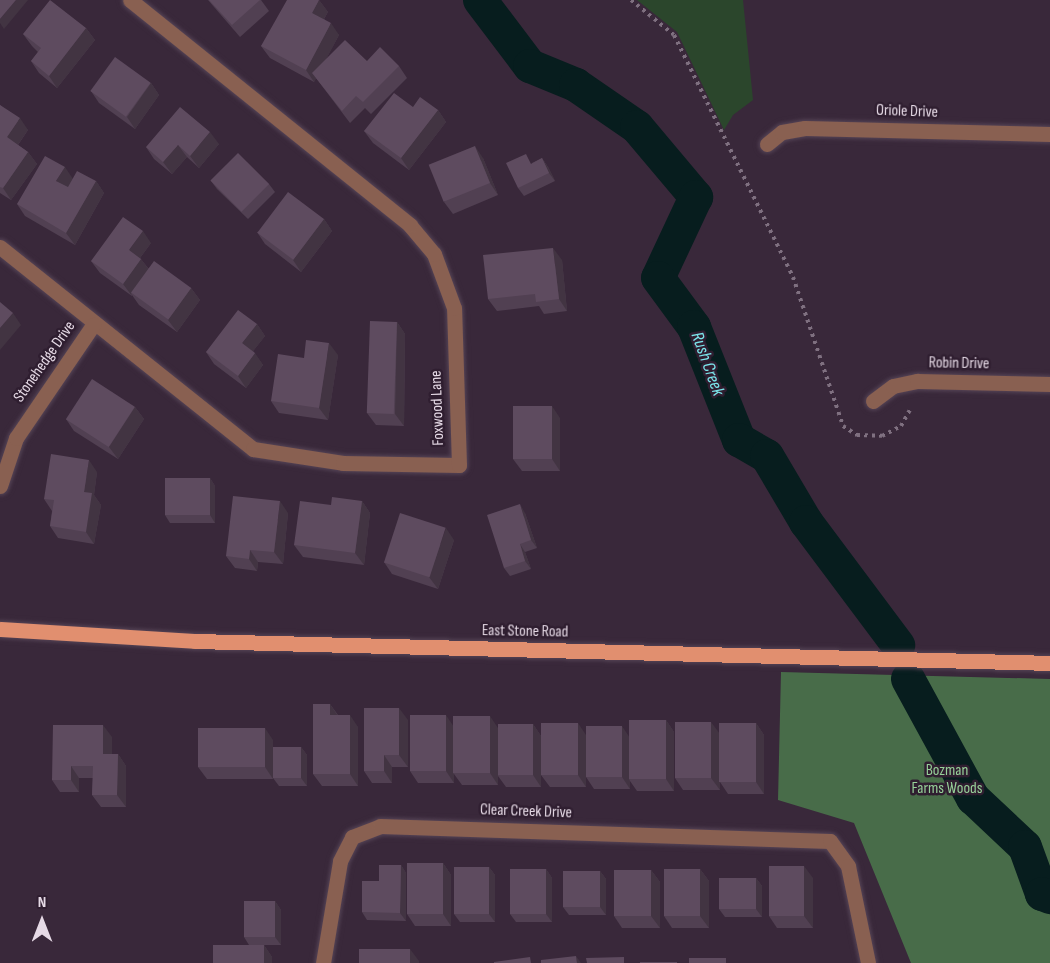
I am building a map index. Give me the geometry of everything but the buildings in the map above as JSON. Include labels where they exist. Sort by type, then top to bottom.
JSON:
[{"type":"main road","name":"East Stone Road","points":[[0,629],[195,641],[1050,663]]},
{"type":"street","name":"Foxwood Lane","points":[[0,247],[93,325],[253,449],[343,463],[459,465],[454,308],[434,254],[410,225],[130,0]]},
{"type":"street","name":"Oriole Drive","points":[[767,144],[782,132],[805,128],[1050,134]]},
{"type":"street","name":"Stonehedge Drive","points":[[0,486],[16,438],[93,325]]},
{"type":"street","name":"Robin Drive","points":[[873,401],[904,382],[1050,384]]},
{"type":"street","name":"Clear Creek Drive","points":[[323,963],[340,861],[352,837],[380,826],[830,842],[848,866],[868,963]]},
{"type":"path","points":[[631,0],[674,35],[793,277],[843,426],[856,435],[882,436],[901,426],[910,410]]},
{"type":"green space","points":[[637,0],[743,0],[753,100],[733,115],[724,130],[677,32]]},
{"type":"green space","name":"Bozman Farms Woods","points":[[781,672],[1050,679],[1050,963],[911,963],[854,823],[778,800]]},
{"type":"waterway","name":"Rush Creek","points":[[480,0],[530,66],[576,85],[637,127],[696,197],[658,278],[694,327],[739,440],[767,456],[806,522],[898,645]]},
{"type":"waterway","name":"Rush Creek","points":[[908,679],[973,798],[1025,847],[1042,894],[1050,897]]}]
